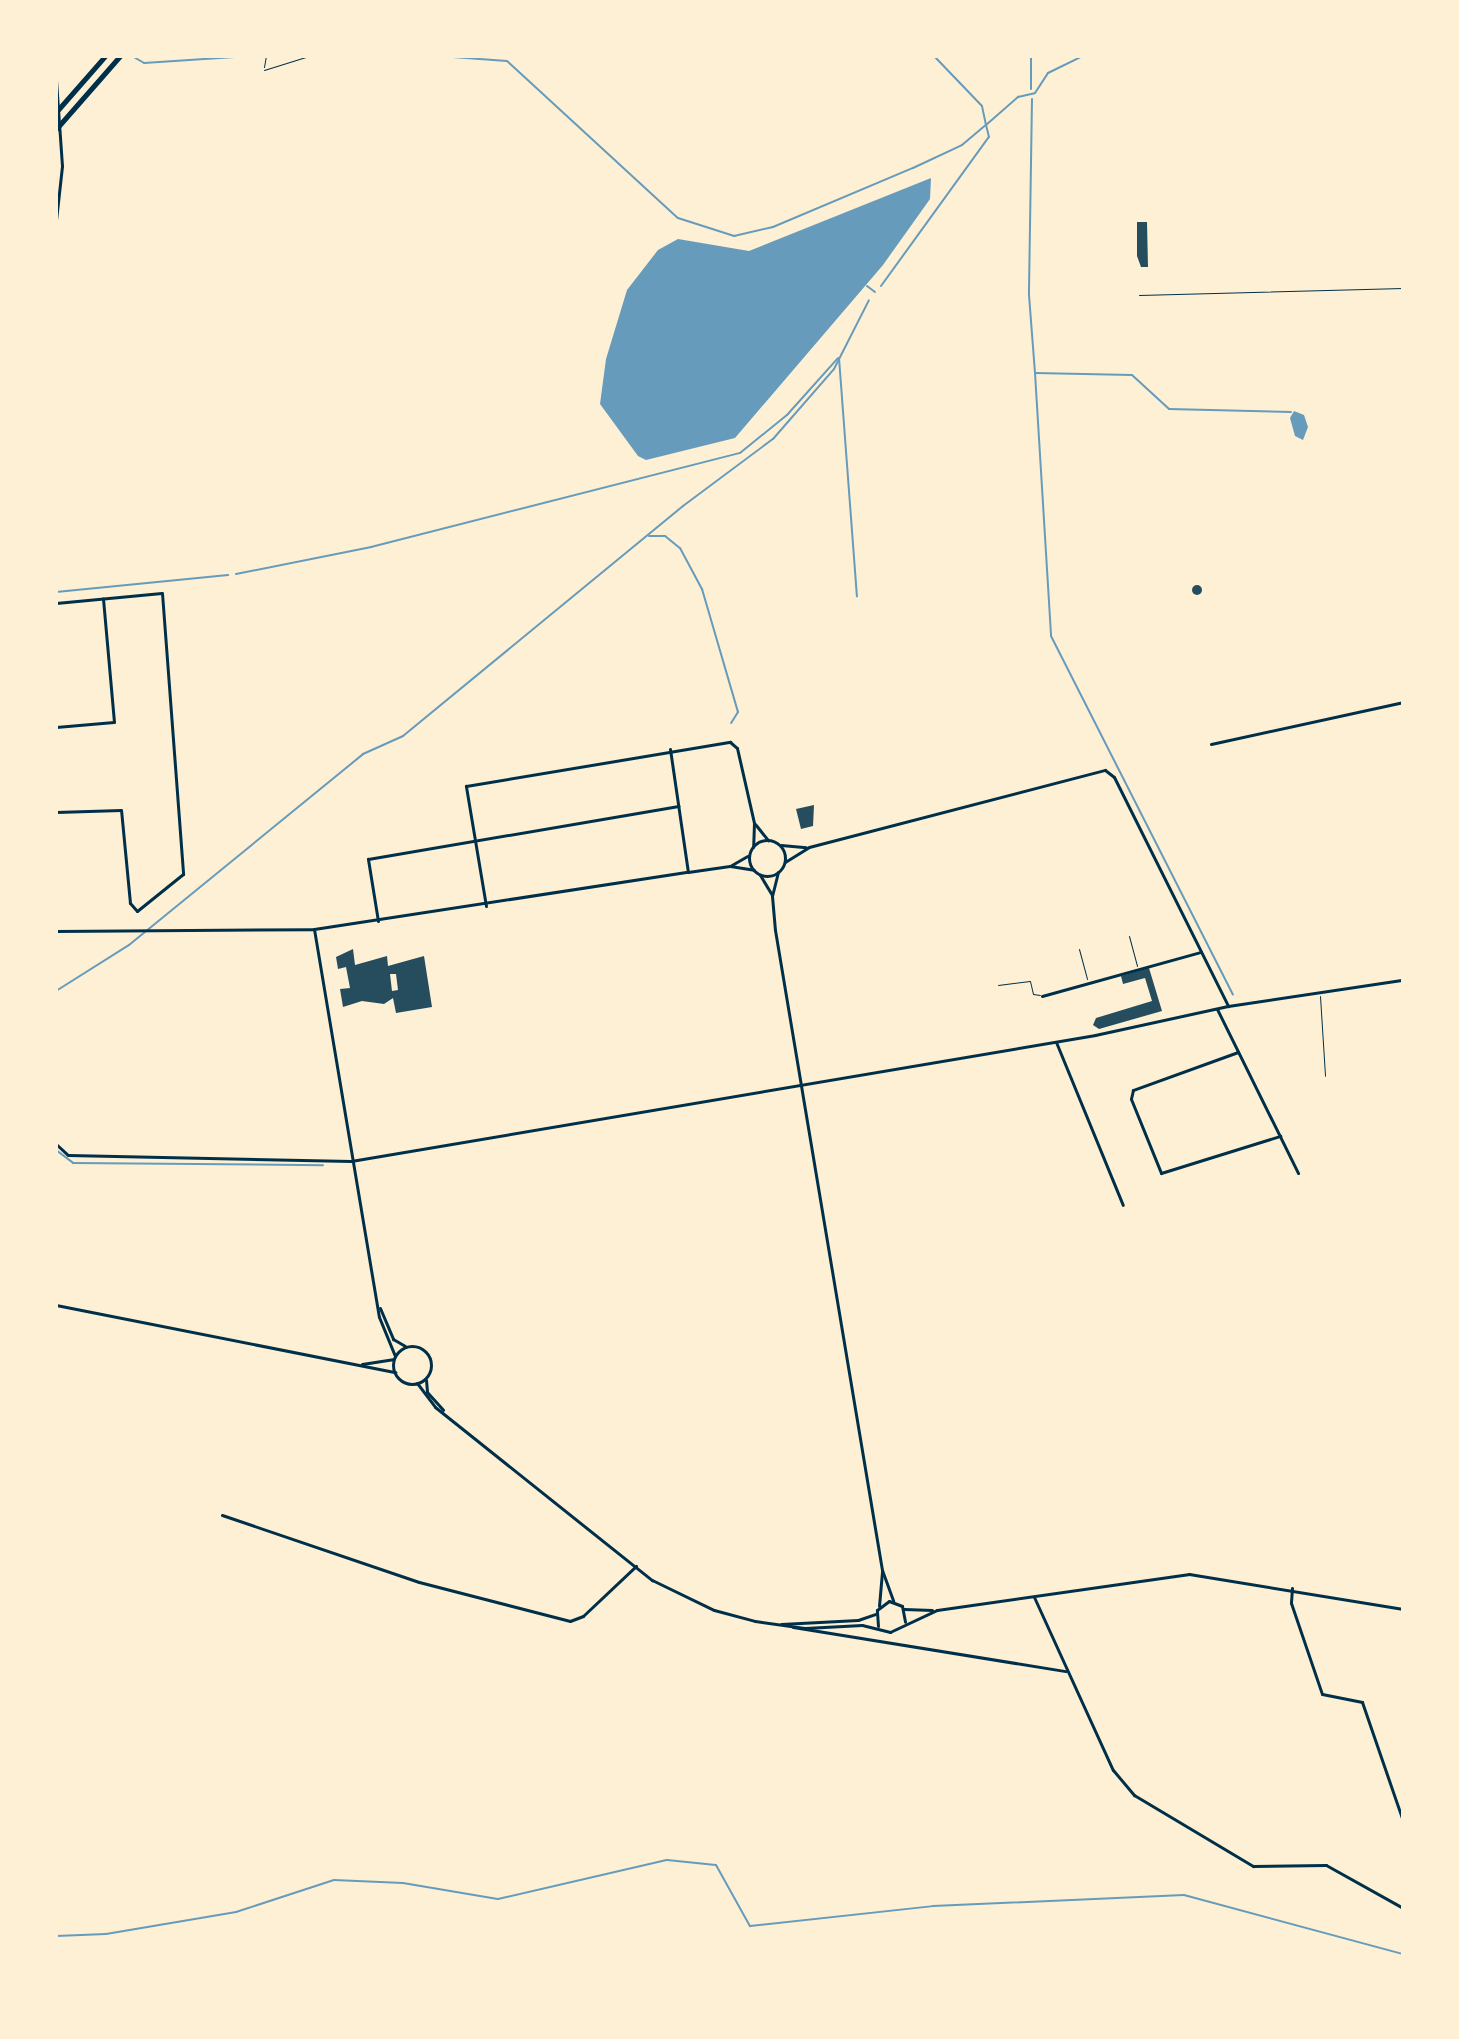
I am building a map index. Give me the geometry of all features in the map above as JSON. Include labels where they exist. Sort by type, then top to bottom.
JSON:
[{"type":"highway","points":[[56,112],[105,56]]},
{"type":"highway","points":[[56,129],[120,56]]},
{"type":"street","points":[[56,80],[61,145],[56,220]]},
{"type":"street","points":[[56,603],[162,593],[183,874],[137,911],[130,903],[121,810],[56,812]]},
{"type":"street","points":[[56,727],[114,722],[103,598]]},
{"type":"street","points":[[1211,744],[1403,702]]},
{"type":"street","points":[[486,906],[466,786],[670,749],[730,742],[737,748],[754,823],[753,847],[749,855],[730,866]]},
{"type":"street","points":[[670,749],[688,872]]},
{"type":"street","points":[[772,896],[778,872],[785,862],[809,847],[1105,770],[1114,777],[1228,1006]]},
{"type":"street","points":[[378,921],[368,859],[679,806]]},
{"type":"street","points":[[754,823],[768,840],[779,845],[809,847]]},
{"type":"street","points":[[753,847],[768,840]]},
{"type":"street","points":[[779,845],[785,862]]},
{"type":"street","points":[[749,855],[754,870]]},
{"type":"street","points":[[56,931],[314,929],[486,906],[730,866],[754,870],[772,896],[882,1570],[893,1601],[904,1609],[937,1610],[1189,1574],[1292,1588],[1403,1609]]},
{"type":"street","points":[[760,875],[778,872]]},
{"type":"street","points":[[314,929],[382,1331],[395,1357],[395,1372],[402,1381],[417,1383],[427,1377]]},
{"type":"street","points":[[1042,996],[1201,952]]},
{"type":"street","points":[[56,1144],[68,1155],[351,1161],[1055,1041],[1228,1006],[1403,980]]},
{"type":"street","points":[[1217,1009],[1298,1173]]},
{"type":"street","points":[[1055,1041],[1123,1205]]},
{"type":"street","points":[[1238,1052],[1133,1090],[1131,1099],[1161,1173],[1280,1136]]},
{"type":"street","points":[[56,1305],[395,1372]]},
{"type":"street","points":[[380,1308],[393,1339],[406,1347],[419,1347],[429,1355],[427,1392],[445,1413]]},
{"type":"street","points":[[358,1364],[395,1357],[406,1347]]},
{"type":"street","points":[[417,1383],[429,1402],[636,1566],[668,1589],[714,1610],[870,1644],[1065,1671]]},
{"type":"street","points":[[222,1515],[419,1582],[570,1621],[583,1616],[636,1566]]},
{"type":"street","points":[[779,1625],[858,1620],[875,1614],[879,1606],[882,1570]]},
{"type":"street","points":[[1292,1588],[1291,1603],[1322,1694],[1362,1702],[1403,1821]]},
{"type":"street","points":[[1033,1596],[1113,1770],[1134,1795],[1253,1866],[1326,1865],[1348,1873],[1403,1908]]},
{"type":"street","points":[[879,1606],[893,1601]]},
{"type":"street","points":[[904,1609],[905,1622]]},
{"type":"street","points":[[793,1627],[895,1632],[905,1622],[937,1610]]},
{"type":"street","points":[[875,1614],[881,1629]]},
{"type":"lane","points":[[1129,936],[1138,968]]},
{"type":"lane","points":[[1079,949],[1088,982]]},
{"type":"lane","points":[[998,985],[1030,981],[1033,994],[1042,996]]},
{"type":"lane","points":[[1320,993],[1325,1076]]},
{"type":"path","points":[[266,56],[264,70],[309,56]]},
{"type":"path","points":[[1139,295],[1403,288]]},
{"type":"water","points":[[931,178],[930,199],[883,265],[735,438],[646,460],[638,456],[600,404],[606,359],[627,290],[658,250],[678,239],[749,251]]},
{"type":"water","points":[[1294,411],[1304,415],[1308,427],[1303,440],[1295,436],[1290,418]]},
{"type":"building","points":[[1137,222],[1147,222],[1148,267],[1141,267],[1137,256]]},
{"type":"building","points":[[1197,585],[1202,590],[1197,595],[1192,590]]},
{"type":"building","points":[[814,805],[813,826],[801,829],[796,809]]},
{"type":"building","points":[[353,949],[355,965],[387,956],[388,966],[424,956],[432,1007],[396,1013],[393,998],[384,1004],[362,1001],[343,1007],[340,989],[350,988],[346,967],[338,969],[336,957]],"holes":[[[390,974],[396,974],[398,990],[392,991]]]},
{"type":"building","points":[[1149,968],[1162,1011],[1099,1029],[1093,1025],[1096,1018],[1152,1001],[1145,978],[1123,984],[1121,976]]},
{"type":"waterway","points":[[132,56],[144,63],[250,56]]},
{"type":"waterway","points":[[439,56],[507,61],[678,218],[734,236],[773,227],[913,168],[962,145],[986,125],[982,106],[934,56]]},
{"type":"waterway","points":[[1031,56],[1031,89]]},
{"type":"waterway","points":[[881,286],[989,137],[986,125],[1018,97],[1035,93],[1048,73],[1083,56]]},
{"type":"waterway","points":[[1032,99],[1029,295],[1035,373],[1132,375],[1169,409],[1291,412]]},
{"type":"waterway","points":[[867,286],[875,292]]},
{"type":"waterway","points":[[56,991],[129,945],[363,754],[403,736],[683,506],[773,439],[834,369],[869,300]]},
{"type":"waterway","points":[[236,574],[371,547],[740,453],[787,415],[838,358]]},
{"type":"waterway","points":[[839,358],[857,596]]},
{"type":"waterway","points":[[1035,373],[1051,636],[1233,995]]},
{"type":"waterway","points":[[649,536],[665,536],[680,548],[702,589],[738,712],[731,723]]},
{"type":"waterway","points":[[56,592],[228,575]]},
{"type":"waterway","points":[[56,1150],[73,1163],[323,1165]]},
{"type":"waterway","points":[[56,1936],[106,1934],[236,1912],[334,1880],[403,1883],[498,1899],[667,1860],[716,1865],[750,1926],[933,1906],[1184,1895],[1403,1954]]}]
